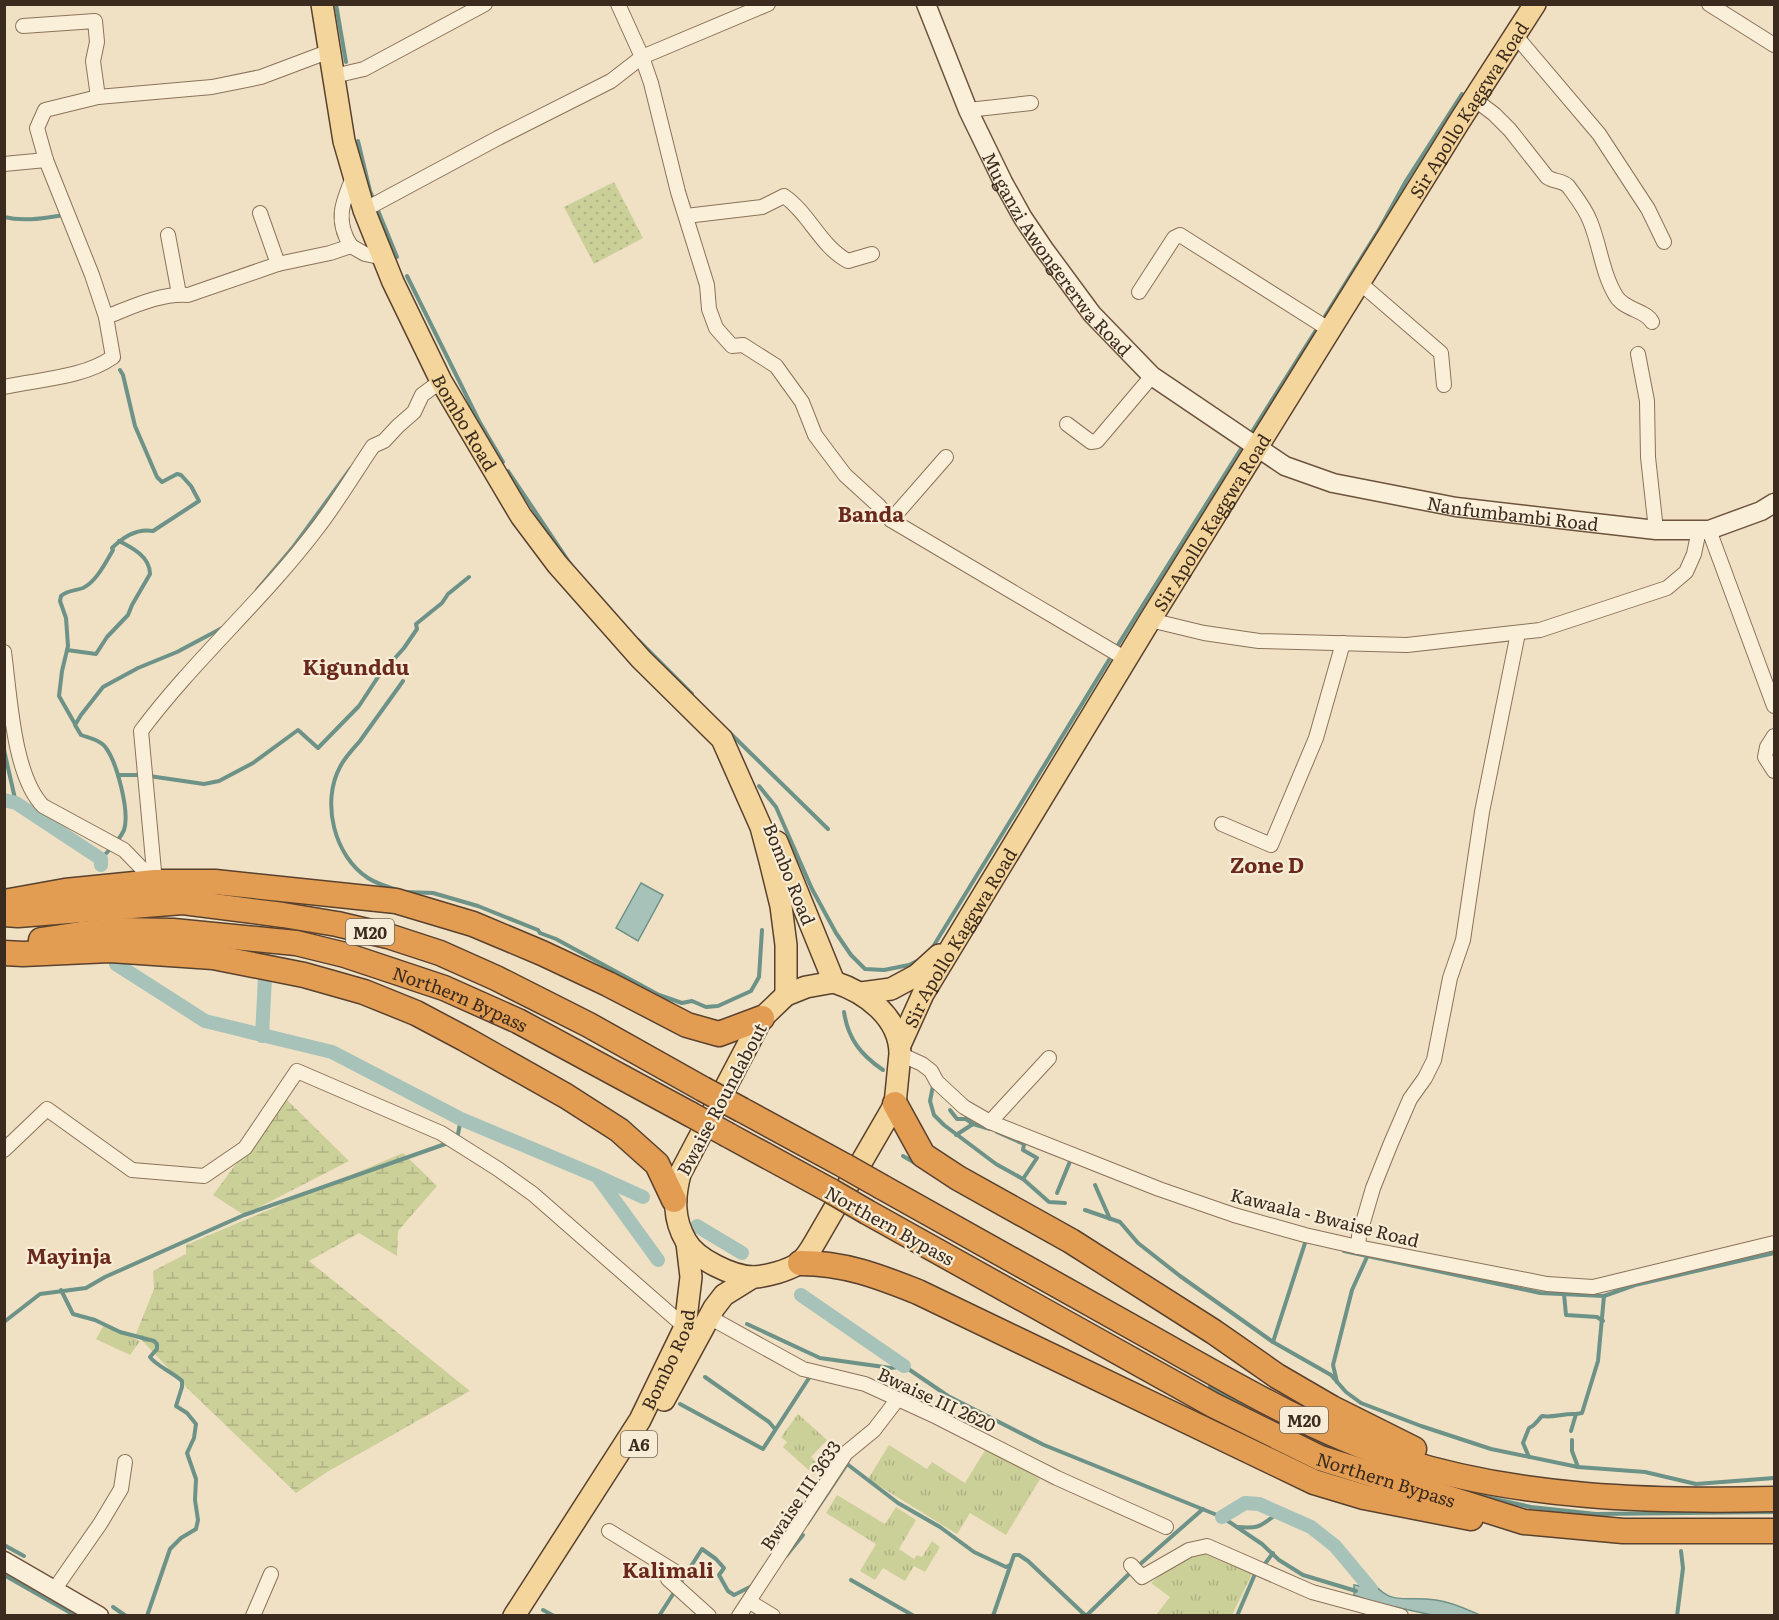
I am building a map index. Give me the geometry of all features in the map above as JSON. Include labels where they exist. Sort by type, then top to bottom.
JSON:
[{"type":"highway","points":[[4,902],[65,891],[154,882],[215,882],[396,901],[473,924],[542,952],[687,1025],[718,1034],[762,1018]]},
{"type":"highway","name":"Northern Bypass","points":[[4,914],[76,912],[183,902],[283,915],[357,929],[440,953],[496,978],[589,1025],[1209,1370],[1315,1425],[1400,1460],[1466,1478],[1560,1493],[1664,1498],[1774,1499]]},
{"type":"highway","name":"Northern Bypass","points":[[4,947],[120,930],[173,931],[296,943],[345,955],[444,988],[518,1021],[831,1191],[1213,1405],[1320,1458],[1524,1522],[1623,1531],[1774,1531]]},
{"type":"highway","points":[[4,953],[110,950],[213,957],[304,975],[363,992],[416,1013],[465,1039],[566,1096],[619,1130],[657,1164],[674,1200]]},
{"type":"highway","points":[[895,1104],[923,1155],[958,1178],[1071,1241],[1296,1387],[1466,1478]]},
{"type":"highway","points":[[800,1263],[834,1264],[874,1274],[918,1292],[1314,1482],[1364,1497],[1449,1515],[1498,1522],[1524,1522]]},
{"type":"main road","name":"Bombo Road","points":[[322,4],[344,141],[364,210],[441,381],[521,516],[547,552],[641,659],[722,738],[761,827],[780,906],[786,945],[786,994]]},
{"type":"main road","name":"Sir Apollo Kaggwa Road","points":[[900,1050],[923,994],[1126,659],[1535,4]]},
{"type":"main road","name":"Bombo Road","points":[[737,771],[747,781],[764,807],[834,982]]},
{"type":"main road","points":[[861,993],[891,989],[917,975],[959,935]]},
{"type":"main road","points":[[687,1243],[704,1258],[718,1266],[731,1272],[753,1277],[778,1272],[800,1263],[815,1242],[895,1104],[900,1050],[896,1031],[887,1018],[861,993],[834,982]]},
{"type":"main road","name":"Bwaise Roundabout","points":[[687,1243],[678,1221],[674,1200],[680,1174],[762,1018],[786,994],[813,985],[834,982]]},
{"type":"main road","name":"Bombo Road","points":[[514,1616],[640,1420],[685,1327],[692,1277],[687,1243]]},
{"type":"main road","name":"Bombo Road","points":[[526,1616],[648,1431],[709,1317],[724,1295],[753,1277]]},
{"type":"street","points":[[334,76],[364,69],[485,4]]},
{"type":"street","points":[[618,4],[651,83],[678,192],[707,285],[709,309],[716,328],[732,346],[743,345],[776,366],[802,402],[815,435],[846,475],[891,520],[1126,659]]},
{"type":"street","points":[[364,210],[611,81],[642,57],[768,4]]},
{"type":"street","name":"Muganzi Awongererwa Road","points":[[926,4],[968,110],[1003,182],[1023,218],[1092,314],[1152,376],[1257,448]]},
{"type":"street","points":[[1710,4],[1774,45]]},
{"type":"street","points":[[24,26],[95,21],[97,42],[93,61],[98,97]]},
{"type":"street","points":[[1515,35],[1599,134],[1648,209],[1664,242]]},
{"type":"street","points":[[4,387],[65,376],[106,362],[113,357],[106,317],[92,275],[46,160],[37,128],[45,110],[98,97],[212,87],[261,77],[330,51]]},
{"type":"street","points":[[1474,99],[1510,130],[1547,177],[1554,182],[1565,182],[1590,220],[1601,259],[1615,294],[1626,306],[1647,316],[1652,322]]},
{"type":"street","points":[[968,110],[1031,103]]},
{"type":"street","points":[[4,164],[46,160]]},
{"type":"street","points":[[354,175],[342,202],[343,234],[351,246],[365,254],[384,258]]},
{"type":"street","points":[[686,216],[762,207],[784,196],[793,202],[838,255],[848,261],[872,254]]},
{"type":"street","points":[[260,213],[278,264]]},
{"type":"street","points":[[168,235],[179,294]]},
{"type":"street","points":[[1139,292],[1174,238],[1180,235],[1330,330]]},
{"type":"street","points":[[106,317],[149,301],[179,294],[188,295],[278,264],[351,246]]},
{"type":"street","points":[[1360,283],[1441,353],[1444,385]]},
{"type":"street","points":[[1638,354],[1647,402],[1648,456],[1656,530]]},
{"type":"street","points":[[1067,424],[1091,442],[1097,441],[1152,376]]},
{"type":"street","points":[[154,882],[141,731],[178,684],[231,628],[316,530],[373,446],[384,441],[414,412],[422,395],[441,381]]},
{"type":"street","name":"Nanfumbambi Road","points":[[1257,448],[1285,466],[1332,483],[1456,507],[1656,530],[1704,530],[1761,511],[1774,503]]},
{"type":"street","points":[[891,520],[946,457]]},
{"type":"street","points":[[1150,620],[1204,633],[1259,641],[1407,645],[1540,630],[1667,588],[1686,572],[1704,530]]},
{"type":"street","points":[[1704,530],[1774,706]]},
{"type":"street","points":[[1358,1247],[1373,1188],[1410,1100],[1434,1060],[1450,978],[1463,940],[1482,812],[1518,633]]},
{"type":"street","points":[[1222,824],[1271,845],[1316,738],[1343,643]]},
{"type":"street","points":[[4,652],[13,726],[34,796],[44,806],[124,850],[154,882]]},
{"type":"street","points":[[1774,736],[1767,747],[1766,758],[1774,771]]},
{"type":"street","name":"Kawaala - Bwaise Road","points":[[900,1050],[931,1071],[937,1082],[964,1107],[990,1122],[1205,1206],[1305,1235],[1358,1247],[1514,1279],[1593,1287],[1774,1243]]},
{"type":"street","points":[[990,1122],[1048,1058]]},
{"type":"street","points":[[4,1150],[47,1109],[132,1170],[204,1176],[245,1148],[297,1071],[441,1133],[498,1168],[533,1194],[685,1327]]},
{"type":"street","name":"Bwaise III 2620","points":[[709,1317],[803,1369],[865,1384],[937,1417],[1057,1478],[1166,1527]]},
{"type":"street","name":"Bwaise III 3633","points":[[739,1616],[846,1453],[874,1430],[897,1400]]},
{"type":"street","points":[[54,1590],[100,1524],[121,1489],[125,1462]]},
{"type":"street","points":[[609,1531],[674,1571],[668,1579],[709,1616]]},
{"type":"street","points":[[1131,1565],[1140,1577],[1189,1550],[1207,1546],[1312,1592],[1401,1616]]},
{"type":"street","points":[[4,1561],[99,1616]]},
{"type":"street","points":[[253,1616],[271,1574]]},
{"type":"street","points":[[750,1602],[773,1616]]},
{"type":"green space","points":[[614,182],[643,238],[594,264],[564,207]]},
{"type":"green space","points":[[285,1098],[349,1161],[244,1215],[213,1195]]},
{"type":"green space","points":[[403,1153],[437,1186],[398,1231],[397,1256],[359,1233],[309,1261],[470,1391],[327,1472],[296,1493],[187,1388],[136,1334],[154,1289],[153,1271],[186,1254],[186,1245]]},
{"type":"green space","points":[[104,1325],[140,1341],[130,1355],[96,1339]]},
{"type":"green space","points":[[798,1414],[827,1440],[811,1457],[821,1467],[814,1475],[783,1447],[787,1442],[781,1437]]},
{"type":"green space","points":[[889,1445],[927,1469],[932,1462],[965,1483],[987,1447],[1040,1479],[1006,1535],[970,1513],[957,1534],[868,1479]]},
{"type":"green space","points":[[837,1495],[885,1524],[896,1507],[916,1520],[899,1549],[914,1559],[917,1555],[922,1557],[932,1541],[940,1547],[925,1572],[914,1566],[905,1581],[883,1568],[875,1580],[860,1571],[876,1544],[826,1513]]},
{"type":"green space","points":[[1207,1550],[1253,1572],[1232,1615],[1156,1615],[1170,1597],[1151,1583],[1189,1551]]},
{"type":"water","points":[[641,883],[663,895],[638,941],[616,928]]},
{"type":"water","points":[[1365,1574],[1374,1585],[1390,1596],[1442,1601],[1480,1615],[1432,1615],[1372,1602],[1354,1595],[1354,1585],[1361,1585],[1353,1576]]},
{"type":"waterway","points":[[336,4],[346,62]]},
{"type":"waterway","points":[[1322,321],[1380,228],[1406,181],[1462,94]]},
{"type":"waterway","points":[[358,141],[370,191],[397,257]]},
{"type":"waterway","points":[[4,217],[26,219],[64,215]]},
{"type":"waterway","points":[[407,276],[479,421],[503,462]]},
{"type":"waterway","points":[[1250,435],[1318,327]]},
{"type":"waterway","points":[[75,724],[59,696],[68,646],[66,618],[60,601],[61,596],[88,585],[100,571],[113,550],[112,548],[121,540],[136,532],[153,531],[199,501],[191,486],[181,475],[177,474],[162,482],[157,477],[135,426],[120,370]]},
{"type":"waterway","points":[[1116,648],[1244,444]]},
{"type":"waterway","points":[[257,590],[294,546],[351,468]]},
{"type":"waterway","points":[[508,471],[571,565]]},
{"type":"waterway","points":[[67,650],[96,654],[107,637],[128,615],[150,574],[144,558],[119,541]]},
{"type":"waterway","points":[[149,776],[204,784],[219,781],[253,763],[298,730],[318,748],[359,706],[378,677],[404,648],[417,629],[416,624],[469,577]]},
{"type":"waterway","points":[[116,842],[124,830],[125,812],[114,765],[104,745],[81,735],[75,725],[103,687],[224,627]]},
{"type":"waterway","points":[[638,640],[692,694]]},
{"type":"waterway","points":[[931,950],[1112,655]]},
{"type":"waterway","points":[[398,890],[368,878],[347,856],[334,827],[332,796],[334,781],[342,763],[403,681]]},
{"type":"waterway","points":[[729,732],[828,829]]},
{"type":"waterway","points":[[4,750],[16,803]]},
{"type":"waterway","points":[[118,775],[141,775]]},
{"type":"waterway","points":[[759,786],[776,807],[812,889],[851,955],[865,969],[884,970],[909,965],[919,960]]},
{"type":"waterway","points":[[4,800],[16,803],[101,859],[101,865]]},
{"type":"waterway","points":[[101,859],[111,848]]},
{"type":"waterway","points":[[405,892],[433,893],[478,906],[538,930],[659,995],[682,1003],[692,1001],[706,1007],[718,1006],[751,991],[759,977],[762,930]]},
{"type":"waterway","points":[[116,964],[205,1021],[332,1052],[461,1119],[597,1176],[658,1260]]},
{"type":"waterway","points":[[262,1036],[265,977]]},
{"type":"waterway","points":[[844,1012],[852,1038],[862,1052],[883,1070]]},
{"type":"waterway","points":[[933,1086],[930,1101],[934,1115],[944,1125],[996,1164],[1023,1179],[1049,1202],[1065,1203]]},
{"type":"waterway","points":[[950,1110],[957,1119],[966,1119],[973,1124]]},
{"type":"waterway","points":[[457,1139],[461,1119]]},
{"type":"waterway","points":[[956,1135],[973,1124],[990,1129]]},
{"type":"waterway","points":[[997,1132],[1024,1144],[1023,1150],[1037,1158],[1023,1179]]},
{"type":"waterway","points":[[4,1322],[40,1294],[86,1288],[105,1277],[244,1215],[448,1143]]},
{"type":"waterway","points":[[903,1156],[915,1163]]},
{"type":"waterway","points":[[1057,1193],[1071,1159]]},
{"type":"waterway","points":[[599,1177],[643,1197]]},
{"type":"waterway","points":[[1095,1185],[1110,1219]]},
{"type":"waterway","points":[[1085,1210],[1120,1222],[1138,1243],[1180,1276],[1273,1342],[1331,1375],[1346,1392],[1361,1403],[1491,1449],[1578,1467],[1645,1472],[1696,1484],[1774,1478]]},
{"type":"waterway","points":[[697,1226],[742,1253]]},
{"type":"waterway","points":[[1273,1342],[1306,1240],[1308,1241]]},
{"type":"waterway","points":[[1344,1251],[1540,1293],[1604,1296],[1635,1285],[1774,1253]]},
{"type":"waterway","points":[[1337,1382],[1333,1365],[1352,1290],[1367,1257]]},
{"type":"waterway","points":[[61,1290],[73,1314],[95,1320],[120,1332],[154,1341],[157,1349],[150,1357],[182,1381],[176,1406],[187,1413],[196,1424],[194,1438],[187,1453],[196,1479],[195,1500],[198,1520],[196,1529],[181,1538],[170,1549],[147,1616]]},
{"type":"waterway","points":[[1564,1294],[1566,1315],[1597,1317],[1603,1321]]},
{"type":"waterway","points":[[801,1295],[904,1366]]},
{"type":"waterway","points":[[1571,1431],[1576,1414],[1582,1413],[1598,1361],[1604,1296]]},
{"type":"waterway","points":[[747,1324],[820,1358],[891,1368],[904,1366],[948,1396],[1044,1445],[1222,1517],[1303,1575],[1356,1591]]},
{"type":"waterway","points":[[705,1377],[769,1422],[775,1429]]},
{"type":"waterway","points":[[680,1404],[763,1449],[809,1378]]},
{"type":"waterway","points":[[1210,1387],[1278,1424]]},
{"type":"waterway","points":[[1529,1457],[1523,1443],[1529,1428],[1542,1416],[1576,1414]]},
{"type":"waterway","points":[[1288,1429],[1338,1452]]},
{"type":"waterway","points":[[1572,1440],[1572,1451],[1578,1467]]},
{"type":"waterway","points":[[807,1524],[847,1464],[898,1503],[940,1527],[974,1552],[1006,1567],[1010,1565]]},
{"type":"waterway","points":[[1477,1495],[1531,1507],[1596,1514],[1774,1512]]},
{"type":"waterway","points":[[1222,1517],[1245,1503],[1259,1504],[1311,1527],[1335,1546],[1371,1589]]},
{"type":"waterway","points":[[1086,1616],[1130,1573],[1203,1509]]},
{"type":"waterway","points":[[1237,1527],[1260,1526],[1278,1513]]},
{"type":"waterway","points":[[786,1556],[803,1535]]},
{"type":"waterway","points":[[4,1545],[24,1556]]},
{"type":"waterway","points":[[679,1585],[702,1549],[724,1568],[719,1575],[728,1591],[734,1595],[752,1586]]},
{"type":"waterway","points":[[1677,1616],[1683,1568],[1681,1551]]},
{"type":"waterway","points":[[1264,1565],[1273,1553]]},
{"type":"waterway","points":[[993,1616],[1014,1555],[1019,1555],[1028,1561],[1086,1616]]},
{"type":"waterway","points":[[1237,1616],[1255,1574]]},
{"type":"waterway","points":[[4,1575],[76,1616]]},
{"type":"waterway","points":[[851,1580],[914,1616]]},
{"type":"waterway","points":[[659,1616],[675,1591]]},
{"type":"waterway","points":[[113,1607],[126,1616]]},
{"type":"waterway","points":[[543,1610],[554,1616]]},
{"type":"district","name":"Banda","points":[[871,512]]},
{"type":"district","name":"Kigunddu","points":[[356,665]]},
{"type":"district","name":"Zone D","points":[[1267,863]]},
{"type":"district","name":"Mayinja","points":[[69,1254]]},
{"type":"district","name":"Kalimali","points":[[668,1568]]}]
